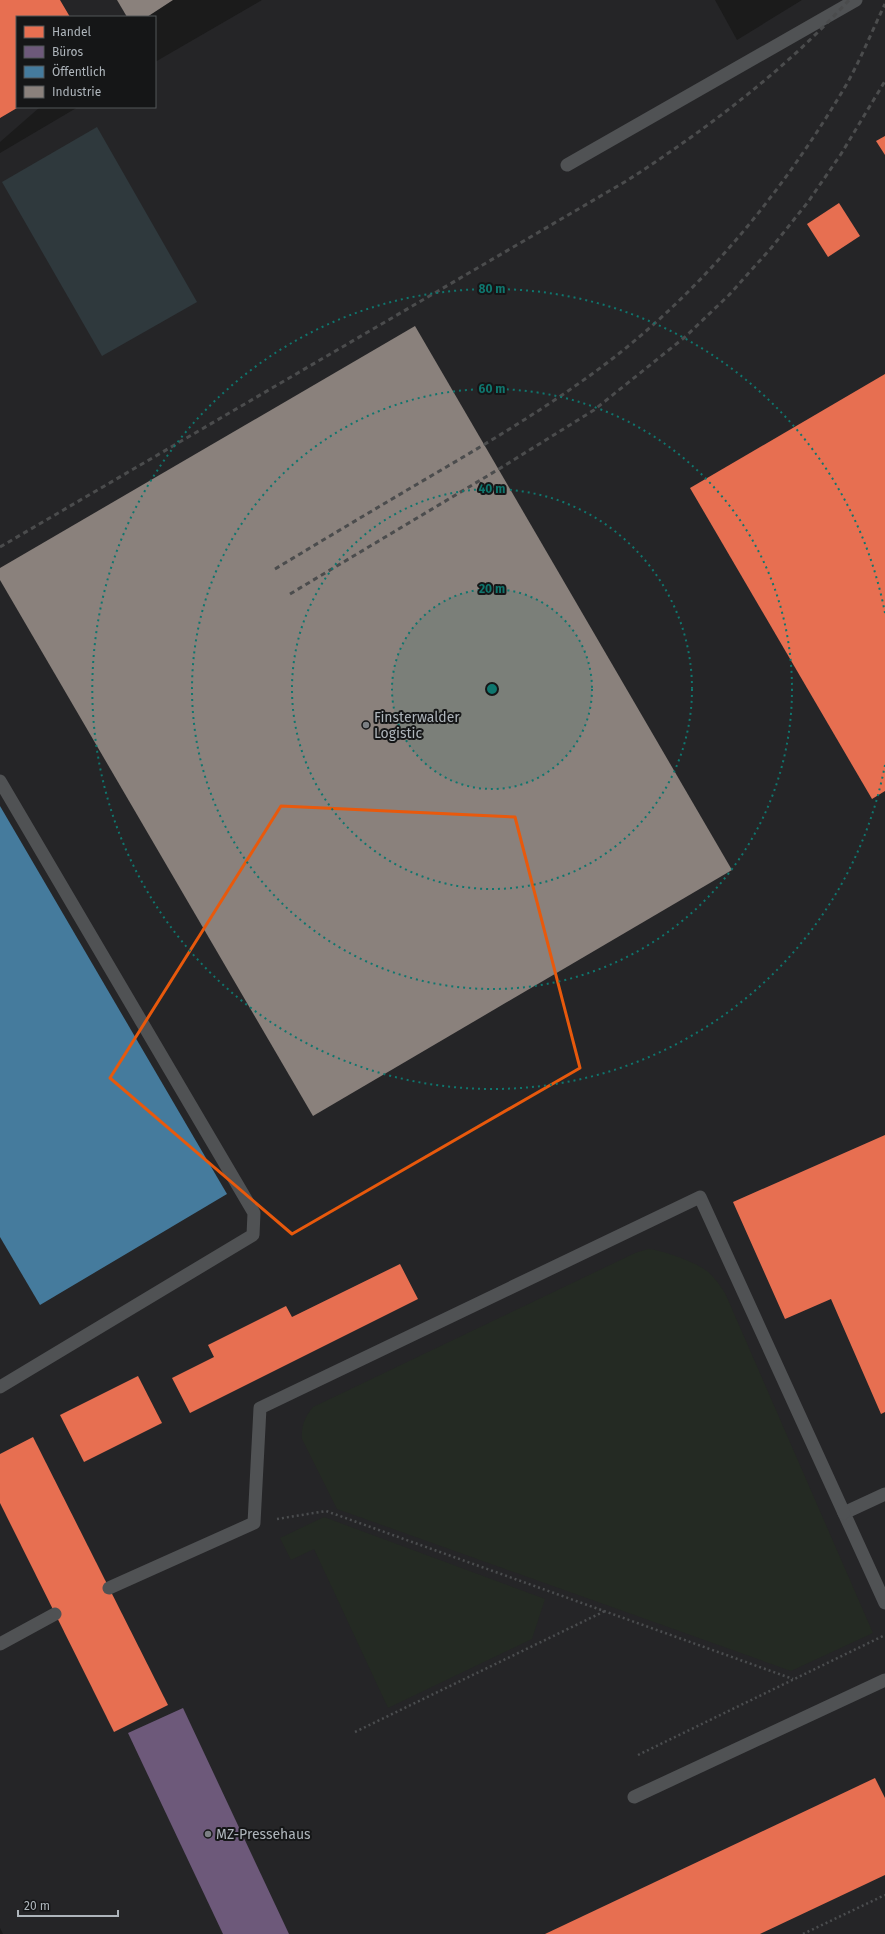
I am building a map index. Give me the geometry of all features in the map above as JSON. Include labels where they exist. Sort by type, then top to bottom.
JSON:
[{"type":"lane","points":[[567,166],[856,0]]},
{"type":"lane","points":[[0,781],[254,1213],[253,1235],[0,1386]]},
{"type":"lane","points":[[109,1588],[254,1523],[260,1408],[700,1197],[885,1602]]},
{"type":"lane","points":[[844,1513],[885,1494]]},
{"type":"lane","points":[[0,1644],[55,1614]]},
{"type":"lane","points":[[634,1797],[885,1680]]},
{"type":"path","points":[[254,1523],[326,1512],[606,1611],[793,1680]]},
{"type":"path","points":[[355,1732],[606,1611]]},
{"type":"path","points":[[638,1756],[885,1635]]},
{"type":"path","points":[[803,1934],[885,1895]]},
{"type":"highlighted area","points":[[281,806],[515,817],[580,1068],[292,1234],[110,1078]]},
{"type":"shaded area","points":[[0,0],[117,0],[126,16],[16,16],[16,108],[39,108],[0,142]]},
{"type":"shaded area","points":[[262,0],[715,0],[737,40],[802,0],[885,0],[885,1934],[3,1934],[0,1928],[0,153],[76,108],[156,108],[156,61]]},
{"type":"shaded area","points":[[97,127],[197,302],[102,356],[2,182]]},
{"type":"shaded area","points":[[648,1249],[685,1259],[699,1266],[713,1277],[725,1293],[873,1633],[791,1671],[337,1509],[302,1439],[304,1422],[313,1407],[635,1253]]},
{"type":"shaded area","points":[[324,1517],[545,1599],[532,1639],[388,1708],[314,1549],[291,1560],[280,1538]]},
{"type":"building: Handel","points":[[0,0],[60,0],[69,16],[16,16],[17,108],[0,118]]},
{"type":"building: Handel","points":[[885,136],[885,155],[876,141]]},
{"type":"building: Handel","points":[[839,203],[860,236],[828,257],[807,224]]},
{"type":"building: Handel","points":[[885,374],[885,791],[872,799],[690,488]]},
{"type":"building: Handel","points":[[885,1135],[885,1412],[881,1414],[831,1299],[785,1319],[733,1202]]},
{"type":"building: Handel","points":[[400,1264],[418,1299],[190,1413],[172,1378],[214,1357],[208,1345],[286,1306],[292,1317]]},
{"type":"building: Handel","points":[[138,1376],[162,1423],[84,1462],[60,1415]]},
{"type":"building: Handel","points":[[33,1437],[168,1705],[114,1732],[0,1503],[0,1454]]},
{"type":"building: Handel","points":[[875,1778],[885,1798],[885,1875],[760,1934],[545,1934]]},
{"type":"building: Büros","name":"MZ-Pressehaus","points":[[183,1708],[289,1934],[223,1934],[128,1733]]},
{"type":"building: Öffentlich","points":[[0,806],[227,1194],[40,1305],[0,1237]]},
{"type":"building: Industrie","points":[[117,0],[173,0],[149,16],[126,16]]},
{"type":"building: Industrie","name":"Finsterwalder Logistic","points":[[415,326],[732,870],[313,1116],[0,580],[0,568]]},
{"type":"railway","points":[[0,547],[628,180],[687,140],[744,97],[798,51],[849,0]]},
{"type":"railway","points":[[275,569],[490,441],[552,402],[612,359],[679,301],[739,236],[794,166],[842,92],[885,4]]},
{"type":"railway","points":[[290,594],[499,469],[594,410],[685,337],[729,295],[772,247],[808,202],[841,154],[885,81]]},
{"type":"place","name":"Finsterwalder Logistic","points":[[366,725]]},
{"type":"place","name":"MZ-Pressehaus","points":[[208,1834]]}]
